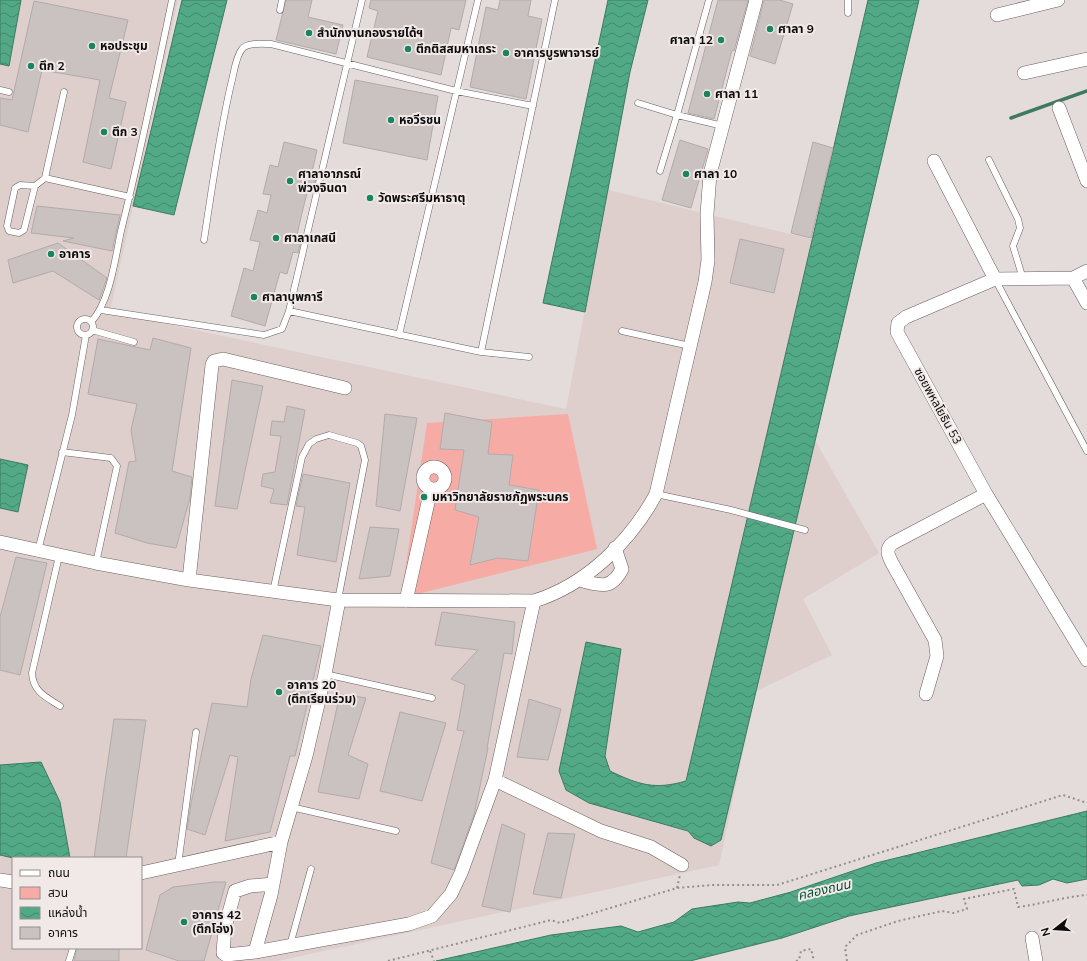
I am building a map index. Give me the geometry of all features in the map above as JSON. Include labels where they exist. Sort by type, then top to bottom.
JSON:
[{"type":"street","points":[[0,542],[59,556],[189,580],[338,600],[406,602],[534,601],[553,595],[579,580],[604,560],[633,529],[656,494],[705,282],[708,260],[706,214],[710,174],[756,0]]},
{"type":"street","points":[[997,15],[1058,0]]},
{"type":"street","points":[[1024,73],[1087,58]]},
{"type":"street","points":[[1059,108],[1087,181]]},
{"type":"street","points":[[934,161],[996,279]]},
{"type":"street","name":"ซอยพหลโยธิน 53","points":[[1087,271],[1073,278],[996,279],[906,317],[898,323],[897,328],[897,332],[986,494],[1087,661]]},
{"type":"street","points":[[1073,278],[1087,303]]},
{"type":"street","points":[[189,580],[197,493],[214,362],[223,359],[345,388]]},
{"type":"street","points":[[406,602],[431,489]]},
{"type":"street","points":[[926,694],[936,656],[935,640],[887,552],[889,546],[893,543],[986,494]]},
{"type":"street","points":[[579,580],[605,585],[613,582],[622,569],[615,548]]},
{"type":"street","points":[[255,952],[273,884],[281,842],[290,807],[306,756],[325,674],[338,600]]},
{"type":"street","points":[[273,884],[250,886],[235,892],[225,927],[223,954],[255,952],[290,946],[409,924],[432,916],[451,894],[461,873],[495,780],[534,601]]},
{"type":"street","points":[[495,780],[601,831],[651,847],[682,865]]},
{"type":"street","points":[[142,873],[281,842]]},
{"type":"street","points":[[0,880],[12,882]]},
{"type":"street","points":[[1032,938],[1036,961]]},
{"type":"lane","points":[[92,330],[91,322],[101,310],[130,197],[172,0]]},
{"type":"lane","points":[[280,10],[282,0]]},
{"type":"lane","points":[[101,310],[264,335],[282,329],[289,311],[362,0]]},
{"type":"lane","points":[[399,335],[478,0]]},
{"type":"lane","points":[[481,352],[555,0]]},
{"type":"lane","points":[[660,171],[709,0]]},
{"type":"lane","points":[[848,0],[848,13]]},
{"type":"lane","points":[[204,240],[221,132],[241,50],[244,47],[254,44],[271,44],[456,91],[533,106]]},
{"type":"lane","points":[[0,90],[9,92]]},
{"type":"lane","points":[[35,186],[20,184],[15,188],[7,226],[9,231],[19,233],[24,230],[35,186],[45,178],[64,92]]},
{"type":"lane","points":[[638,103],[677,115],[723,126]]},
{"type":"lane","points":[[989,160],[1018,219],[1020,228],[1013,246],[1024,279]]},
{"type":"lane","points":[[45,178],[130,197]]},
{"type":"lane","points":[[996,279],[1087,451]]},
{"type":"lane","points":[[289,311],[481,352],[529,357]]},
{"type":"lane","points":[[86,335],[79,332],[77,325],[82,319],[87,319],[91,322]]},
{"type":"lane","points":[[38,551],[72,415],[86,335],[92,330]]},
{"type":"lane","points":[[92,330],[134,342]]},
{"type":"lane","points":[[622,331],[690,346]]},
{"type":"lane","points":[[272,592],[302,457],[309,444],[316,439],[329,435],[357,443],[361,446],[365,460],[338,600]]},
{"type":"lane","points":[[62,452],[111,458],[117,466],[96,563]]},
{"type":"lane","points":[[656,494],[731,510],[805,530]]},
{"type":"lane","points":[[59,556],[32,673],[35,687],[39,692],[60,706]]},
{"type":"lane","points":[[325,674],[432,698]]},
{"type":"lane","points":[[178,865],[196,732]]},
{"type":"lane","points":[[290,807],[396,831]]},
{"type":"lane","points":[[290,946],[311,869]]},
{"type":"lane","points":[[69,961],[73,949]]},
{"type":"path","points":[[388,961],[551,920],[560,923],[677,888],[712,885],[777,884],[1063,795],[1087,803]]},
{"type":"path","points":[[847,961],[845,947],[857,935],[898,921],[942,911],[953,912],[967,909],[964,899],[1014,889],[1018,907],[1038,905],[1066,897],[1087,895]]},
{"type":"path","points":[[796,961],[799,960],[801,951],[811,949],[814,961]]},
{"type":"path","points":[[430,950],[434,961]]},
{"type":"shaded area","name":"มหาวิทยาลัยราชภัฏพระนคร","points":[[0,0],[178,0],[110,312],[566,409],[608,190],[860,251],[815,440],[879,553],[803,599],[832,655],[756,691],[719,865],[278,961],[0,961]]},
{"type":"green space","points":[[568,414],[597,549],[401,598],[427,423]]},
{"type":"water","points":[[0,0],[21,0],[9,66],[0,64]]},
{"type":"water","points":[[182,0],[227,0],[174,215],[133,206]]},
{"type":"water","points":[[608,0],[648,0],[630,72],[585,312],[543,303]]},
{"type":"water","points":[[868,0],[919,0],[721,840],[711,846],[694,838],[688,831],[589,803],[566,790],[559,771],[586,642],[621,649],[605,756],[610,771],[630,780],[647,785],[675,784],[686,781]]},
{"type":"water","points":[[0,459],[28,465],[18,512],[0,508]]},
{"type":"water","points":[[41,762],[60,802],[70,857],[12,858],[0,855],[0,765]]},
{"type":"water","name":"คลองถนน","points":[[1087,811],[1087,879],[1067,883],[1053,879],[1039,885],[1022,886],[1018,880],[849,916],[782,938],[690,961],[436,961],[551,935],[621,926],[638,932],[674,922],[692,909],[738,902],[750,903],[791,892],[876,863]]},
{"type":"building","name":"สำนักงานกองรายได้ฯ","points":[[286,0],[312,0],[308,17],[343,25],[336,54],[276,40]]},
{"type":"building","points":[[371,0],[466,0],[459,30],[451,28],[441,75],[367,57],[378,11],[369,8]]},
{"type":"building","name":"อาคารบูรพาจารย์","points":[[500,0],[531,0],[528,16],[542,19],[526,99],[470,87],[486,7],[498,10]]},
{"type":"building","points":[[718,0],[748,0],[734,51],[732,50],[714,119],[688,113]]},
{"type":"building","name":"ศาลา 9","points":[[764,0],[780,0],[793,4],[775,64],[750,56]]},
{"type":"building","points":[[34,1],[128,20],[109,98],[126,102],[111,169],[83,162],[100,80],[42,70],[28,132],[0,125],[0,98],[12,100]]},
{"type":"building","name":"หอวีรชน","points":[[355,80],[438,96],[427,160],[343,143]]},
{"type":"building","name":"ศาลา 10","points":[[680,140],[708,149],[691,208],[662,200]]},
{"type":"building","points":[[284,142],[317,150],[312,172],[317,173],[313,191],[308,189],[302,213],[297,235],[302,236],[298,253],[293,252],[287,274],[280,272],[265,326],[231,316],[244,268],[253,271],[260,242],[250,240],[258,210],[267,213],[271,195],[263,194],[270,165],[278,167]]},
{"type":"building","points":[[813,142],[833,148],[811,238],[791,233]]},
{"type":"building","points":[[37,206],[120,215],[112,251],[63,241],[74,238],[31,233]]},
{"type":"building","points":[[740,239],[784,249],[774,293],[730,283]]},
{"type":"building","points":[[58,243],[107,278],[99,300],[53,271],[13,283],[8,260]]},
{"type":"building","points":[[153,338],[191,348],[172,471],[192,477],[190,498],[176,548],[147,543],[115,533],[129,462],[136,461],[131,430],[137,404],[88,394],[98,339],[150,350]]},
{"type":"building","points":[[232,380],[263,386],[237,509],[215,506]]},
{"type":"building","points":[[287,406],[305,410],[287,505],[270,503],[274,489],[261,486],[263,474],[275,472],[281,436],[270,435],[272,421],[284,422]]},
{"type":"building","points":[[445,413],[492,422],[488,454],[513,455],[509,485],[539,490],[528,561],[498,558],[470,565],[479,517],[455,510],[464,450],[440,449]]},
{"type":"building","points":[[385,414],[417,418],[400,511],[376,506]]},
{"type":"building","points":[[303,474],[350,483],[336,562],[297,555],[305,507],[296,506]]},
{"type":"building","points":[[370,527],[399,529],[390,576],[359,579]]},
{"type":"building","points":[[16,557],[47,563],[20,675],[0,670],[0,617]]},
{"type":"building","points":[[442,612],[515,622],[512,654],[504,653],[488,748],[474,815],[454,870],[431,863],[464,731],[457,730],[465,685],[451,679],[478,650],[435,645]]},
{"type":"building","points":[[263,635],[321,646],[295,756],[290,756],[270,832],[225,841],[238,757],[230,755],[205,835],[187,829],[191,804],[212,703],[247,707],[251,679]]},
{"type":"building","points":[[340,694],[366,698],[348,755],[368,764],[359,799],[318,792]]},
{"type":"building","points":[[529,699],[561,709],[548,760],[517,757]]},
{"type":"building","points":[[400,712],[446,723],[422,801],[380,791]]},
{"type":"building","points":[[114,719],[146,720],[126,857],[94,857]]},
{"type":"building","points":[[502,824],[525,834],[510,912],[482,906]]},
{"type":"building","points":[[548,833],[575,834],[561,898],[533,894]]},
{"type":"building","name":"อาคาร 42 (ตึกโอ่ง)","points":[[226,882],[204,961],[179,961],[146,950],[160,895],[173,887]]},
{"type":"building","points":[[77,949],[119,949],[119,961],[74,961]]},
{"type":"waterway","points":[[1011,118],[1087,91]]},
{"type":"place","name":"ศาลา 9","points":[[770,29]]},
{"type":"place","name":"สำนักงานกองรายได้ฯ","points":[[309,33]]},
{"type":"place","name":"ศาลา 12","points":[[721,40]]},
{"type":"place","name":"หอประชุม","points":[[92,46]]},
{"type":"place","name":"ตึกติสสมหาเถระ","points":[[408,49]]},
{"type":"place","name":"อาคารบูรพาจารย์","points":[[506,53]]},
{"type":"place","name":"ตึก 2","points":[[31,66]]},
{"type":"place","name":"ศาลา 11","points":[[707,94]]},
{"type":"place","name":"หอวีรชน","points":[[391,120]]},
{"type":"place","name":"ตึก 3","points":[[104,132]]},
{"type":"place","name":"ศาลา 10","points":[[686,174]]},
{"type":"place","name":"ศาลาอาภรณ์ พ่วงจินดา","points":[[290,181]]},
{"type":"place","name":"วัดพระศรีมหาธาตุ","points":[[370,198]]},
{"type":"place","name":"ศาลาเกสนี","points":[[276,238]]},
{"type":"place","name":"อาคาร","points":[[51,254]]},
{"type":"place","name":"ศาลาบุพการี","points":[[254,297]]},
{"type":"place","name":"มหาวิทยาลัยราชภัฏพระนคร","points":[[424,497]]},
{"type":"place","name":"อาคาร 20 (ตึกเรียนร่วม)","points":[[279,692]]},
{"type":"place","name":"อาคาร 42 (ตึกโอ่ง)","points":[[184,922]]}]
